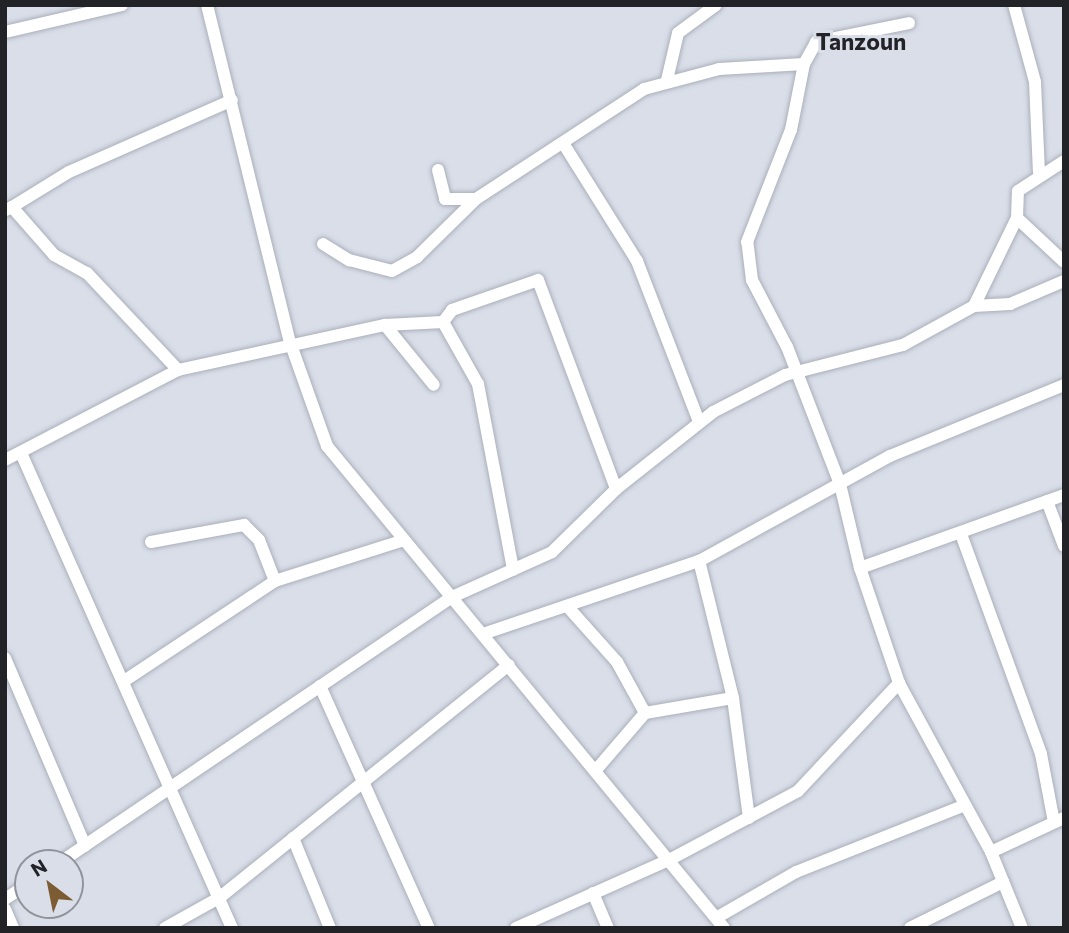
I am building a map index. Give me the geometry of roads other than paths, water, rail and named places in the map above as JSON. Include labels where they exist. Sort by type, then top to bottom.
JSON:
[{"type":"street","points":[[5,32],[122,5]]},
{"type":"street","points":[[207,5],[290,342],[327,446],[720,923],[796,872],[963,806]]},
{"type":"street","points":[[667,80],[678,33],[716,5]]},
{"type":"street","points":[[1014,5],[1035,82],[1040,172]]},
{"type":"street","points":[[909,23],[816,42],[804,64],[791,130],[746,250],[752,279],[797,371],[840,484],[860,568],[899,683],[963,806],[991,852],[1022,928]]},
{"type":"street","points":[[323,244],[349,260],[392,271],[417,257],[477,199],[667,80],[719,69],[804,64]]},
{"type":"street","points":[[178,370],[87,273],[37,240],[8,209],[69,172],[232,100]]},
{"type":"street","points":[[564,143],[636,261],[699,422]]},
{"type":"street","points":[[974,306],[1017,218],[1018,191],[1040,172],[1064,161]]},
{"type":"street","points":[[438,170],[445,199],[477,199]]},
{"type":"street","points":[[1017,218],[1064,261]]},
{"type":"street","points":[[232,928],[124,681],[10,454],[178,370],[290,342],[385,325],[443,321],[452,310],[538,280],[616,489]]},
{"type":"street","points":[[80,849],[452,597],[513,570],[566,542],[616,489],[699,422],[797,371],[902,345],[974,306],[1010,304],[1064,281]]},
{"type":"street","points":[[443,321],[478,384],[513,570]]},
{"type":"street","points":[[385,325],[434,385]]},
{"type":"street","points":[[483,634],[699,561],[840,484],[949,429],[1064,385]]},
{"type":"street","points":[[860,568],[1064,495]]},
{"type":"street","points":[[1047,501],[1064,546]]},
{"type":"street","points":[[152,542],[244,525],[259,540],[275,581]]},
{"type":"street","points":[[961,534],[1041,754],[1059,820],[991,852]]},
{"type":"street","points":[[124,681],[275,581],[404,540]]},
{"type":"street","points":[[699,561],[733,698],[749,818]]},
{"type":"street","points":[[567,606],[617,662],[645,713]]},
{"type":"street","points":[[5,658],[85,846]]},
{"type":"street","points":[[165,928],[219,898],[509,665]]},
{"type":"street","points":[[516,928],[539,923],[593,893],[669,860],[749,818],[818,775],[899,683]]},
{"type":"street","points":[[320,686],[429,928]]},
{"type":"street","points":[[596,770],[645,713],[733,698]]},
{"type":"street","points":[[293,838],[330,928]]},
{"type":"street","points":[[910,928],[960,909],[1003,882]]},
{"type":"street","points":[[593,893],[608,928]]},
{"type":"street","points":[[5,909],[13,928]]},
{"type":"district","name":"Tanzoun","points":[[861,41]]}]
